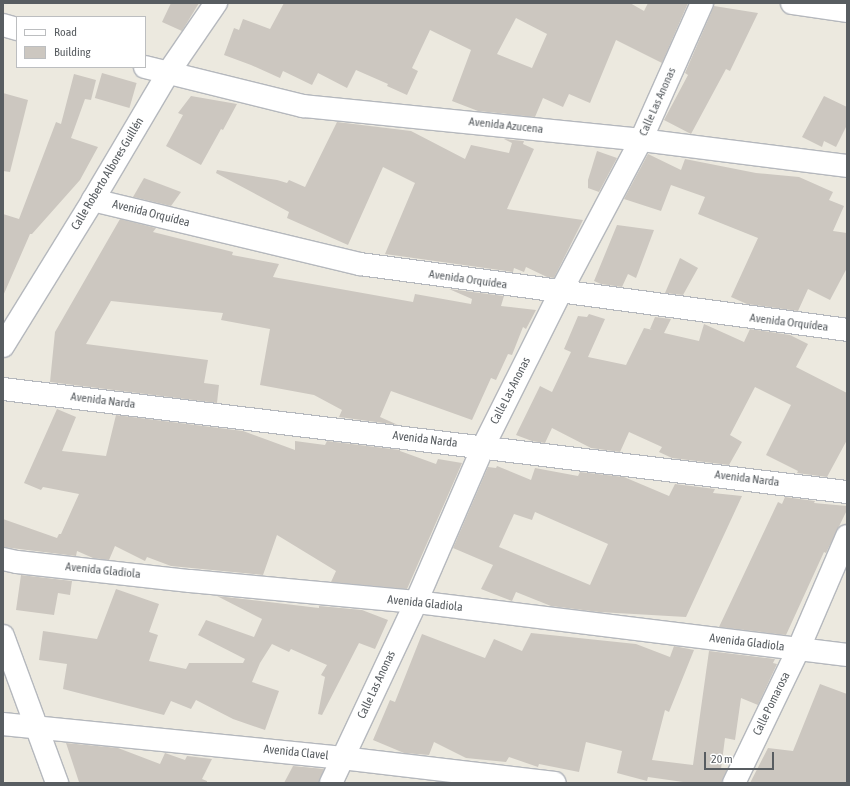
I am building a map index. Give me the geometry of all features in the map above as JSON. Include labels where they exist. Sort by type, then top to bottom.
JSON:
[{"type":"street","name":"Calle Roberto Albores Guillén","points":[[3,346],[93,200],[168,73],[216,3]]},
{"type":"street","name":"Calle Las Anonas","points":[[331,783],[416,602],[483,447],[560,293],[641,140],[702,3]]},
{"type":"street","points":[[792,3],[847,11]]},
{"type":"street","points":[[3,25],[16,29]]},
{"type":"street","name":"Avenida Azucena","points":[[146,67],[303,106],[641,140],[847,166]]},
{"type":"street","name":"Avenida Orquídea","points":[[93,200],[360,264],[560,293],[847,330]]},
{"type":"street","name":"Avenida Narda","points":[[3,389],[847,492]]},
{"type":"street","name":"Calle Pomarosa","points":[[734,783],[798,650],[847,536]]},
{"type":"street","name":"Avenida Gladiola","points":[[3,559],[16,562],[182,580],[416,602],[847,655]]},
{"type":"street","points":[[3,636],[57,783]]},
{"type":"street","name":"Avenida Clavel","points":[[3,724],[342,758],[555,783]]},
{"type":"building","points":[[171,3],[199,3],[182,31],[162,22]]},
{"type":"building","points":[[284,3],[630,3],[644,11],[648,3],[688,3],[662,63],[616,40],[590,103],[569,94],[563,107],[543,98],[535,117],[478,111],[452,101],[471,50],[430,30],[412,68],[418,71],[407,95],[387,86],[388,84],[356,70],[347,88],[318,73],[312,85],[283,71],[280,78],[224,55],[234,28],[239,30],[243,19],[270,29]],"holes":[[[516,18],[547,34],[532,68],[497,54]]]},
{"type":"building","points":[[714,6],[758,13],[730,71],[726,69],[691,134],[664,120],[688,75],[685,73]]},
{"type":"building","points":[[102,73],[137,83],[129,108],[95,98]]},
{"type":"building","points":[[74,74],[96,80],[91,100],[85,99],[71,138],[98,147],[80,180],[32,234],[30,234],[3,296],[3,214],[19,219],[56,122],[61,124]]},
{"type":"building","points":[[3,93],[28,100],[10,172],[3,171]]},
{"type":"building","points":[[191,96],[237,104],[201,165],[166,146],[183,115],[178,113]]},
{"type":"building","points":[[824,96],[847,107],[847,125],[836,147],[824,141],[822,147],[802,137]]},
{"type":"building","points":[[337,122],[411,131],[465,159],[471,145],[509,153],[512,143],[504,139],[524,141],[523,144],[534,149],[507,209],[583,220],[554,278],[547,277],[526,267],[524,272],[514,268],[513,272],[385,254],[415,183],[383,167],[348,245],[287,218],[289,212],[216,173],[217,170],[287,183],[289,180],[305,187]]},
{"type":"building","points":[[597,151],[617,158],[599,192],[588,188],[588,180]]},
{"type":"building","points":[[648,154],[681,170],[685,159],[756,173],[799,177],[833,192],[829,200],[844,206],[833,231],[847,233],[847,268],[830,300],[808,289],[798,311],[747,304],[731,297],[758,238],[698,214],[705,197],[671,185],[661,211],[624,199]]},
{"type":"building","points":[[144,178],[181,192],[171,206],[133,197]]},
{"type":"building","points":[[120,219],[156,228],[153,232],[233,252],[232,255],[279,264],[273,277],[413,302],[415,294],[471,304],[472,299],[449,289],[504,296],[501,306],[536,310],[526,329],[523,327],[512,355],[508,354],[496,380],[491,378],[472,420],[391,391],[380,417],[398,425],[339,417],[342,410],[314,395],[260,385],[270,329],[221,320],[223,313],[111,301],[86,344],[208,360],[204,383],[219,385],[217,403],[50,382],[55,332]]},
{"type":"building","points":[[617,225],[654,230],[636,278],[628,274],[622,287],[601,284],[594,281]]},
{"type":"building","points":[[680,258],[698,268],[683,295],[665,293]]},
{"type":"building","points":[[589,314],[605,319],[588,357],[626,365],[644,328],[653,330],[650,329],[655,317],[671,319],[664,333],[699,341],[704,324],[744,342],[750,329],[790,335],[808,344],[796,367],[847,393],[847,440],[827,477],[797,473],[798,471],[766,455],[791,405],[755,387],[730,435],[742,442],[729,465],[672,458],[659,452],[662,447],[629,432],[620,452],[591,448],[552,428],[545,443],[532,441],[516,435],[540,386],[552,392],[571,352],[564,349],[578,316],[587,317]]},
{"type":"building","points":[[57,409],[76,417],[62,451],[106,456],[116,415],[243,431],[295,450],[295,441],[325,445],[327,441],[400,450],[436,464],[438,459],[462,463],[407,589],[331,582],[336,571],[277,535],[263,575],[171,566],[147,557],[145,561],[115,546],[109,560],[93,558],[77,551],[76,556],[3,547],[3,519],[57,538],[59,534],[61,534],[79,494],[43,487],[41,490],[24,483]]},
{"type":"building","points":[[497,466],[531,480],[535,468],[578,476],[580,472],[624,477],[669,496],[675,484],[715,489],[713,493],[742,496],[686,617],[599,612],[551,606],[516,592],[512,601],[481,589],[493,565],[453,548],[488,467],[496,468]],"holes":[[[535,512],[608,544],[590,585],[499,547],[514,514],[532,520]]]},
{"type":"building","points":[[785,497],[815,501],[814,503],[847,506],[847,510],[826,553],[824,552],[786,635],[719,627],[778,502],[782,504]]},
{"type":"building","points":[[21,575],[72,581],[70,595],[58,593],[54,615],[16,610]]},
{"type":"building","points":[[116,589],[159,604],[149,632],[158,635],[149,661],[186,669],[189,663],[243,663],[245,659],[198,635],[206,620],[254,637],[262,619],[217,596],[319,608],[319,606],[362,610],[388,620],[375,649],[359,643],[322,715],[318,714],[325,677],[321,675],[327,665],[291,649],[289,652],[272,644],[260,663],[252,682],[279,691],[265,730],[233,719],[196,700],[191,709],[171,701],[164,715],[63,689],[67,664],[39,660],[43,631],[97,639]]},
{"type":"building","points":[[531,633],[636,644],[670,657],[674,646],[694,650],[669,712],[665,710],[652,760],[693,765],[709,651],[775,659],[773,663],[777,664],[758,705],[741,698],[735,740],[725,738],[721,769],[727,770],[722,783],[690,783],[648,777],[647,781],[617,773],[622,751],[586,742],[579,772],[539,764],[538,767],[509,757],[506,762],[466,758],[434,742],[429,755],[404,753],[373,740],[390,700],[395,702],[422,634],[485,658],[494,639],[522,651]]},
{"type":"building","points":[[820,684],[847,694],[847,783],[750,783],[768,748],[793,751]]},
{"type":"building","points":[[66,743],[118,748],[160,764],[165,753],[185,760],[187,756],[212,759],[202,779],[207,781],[207,783],[79,782]]},
{"type":"building","points":[[293,766],[324,769],[319,783],[284,783]]}]
